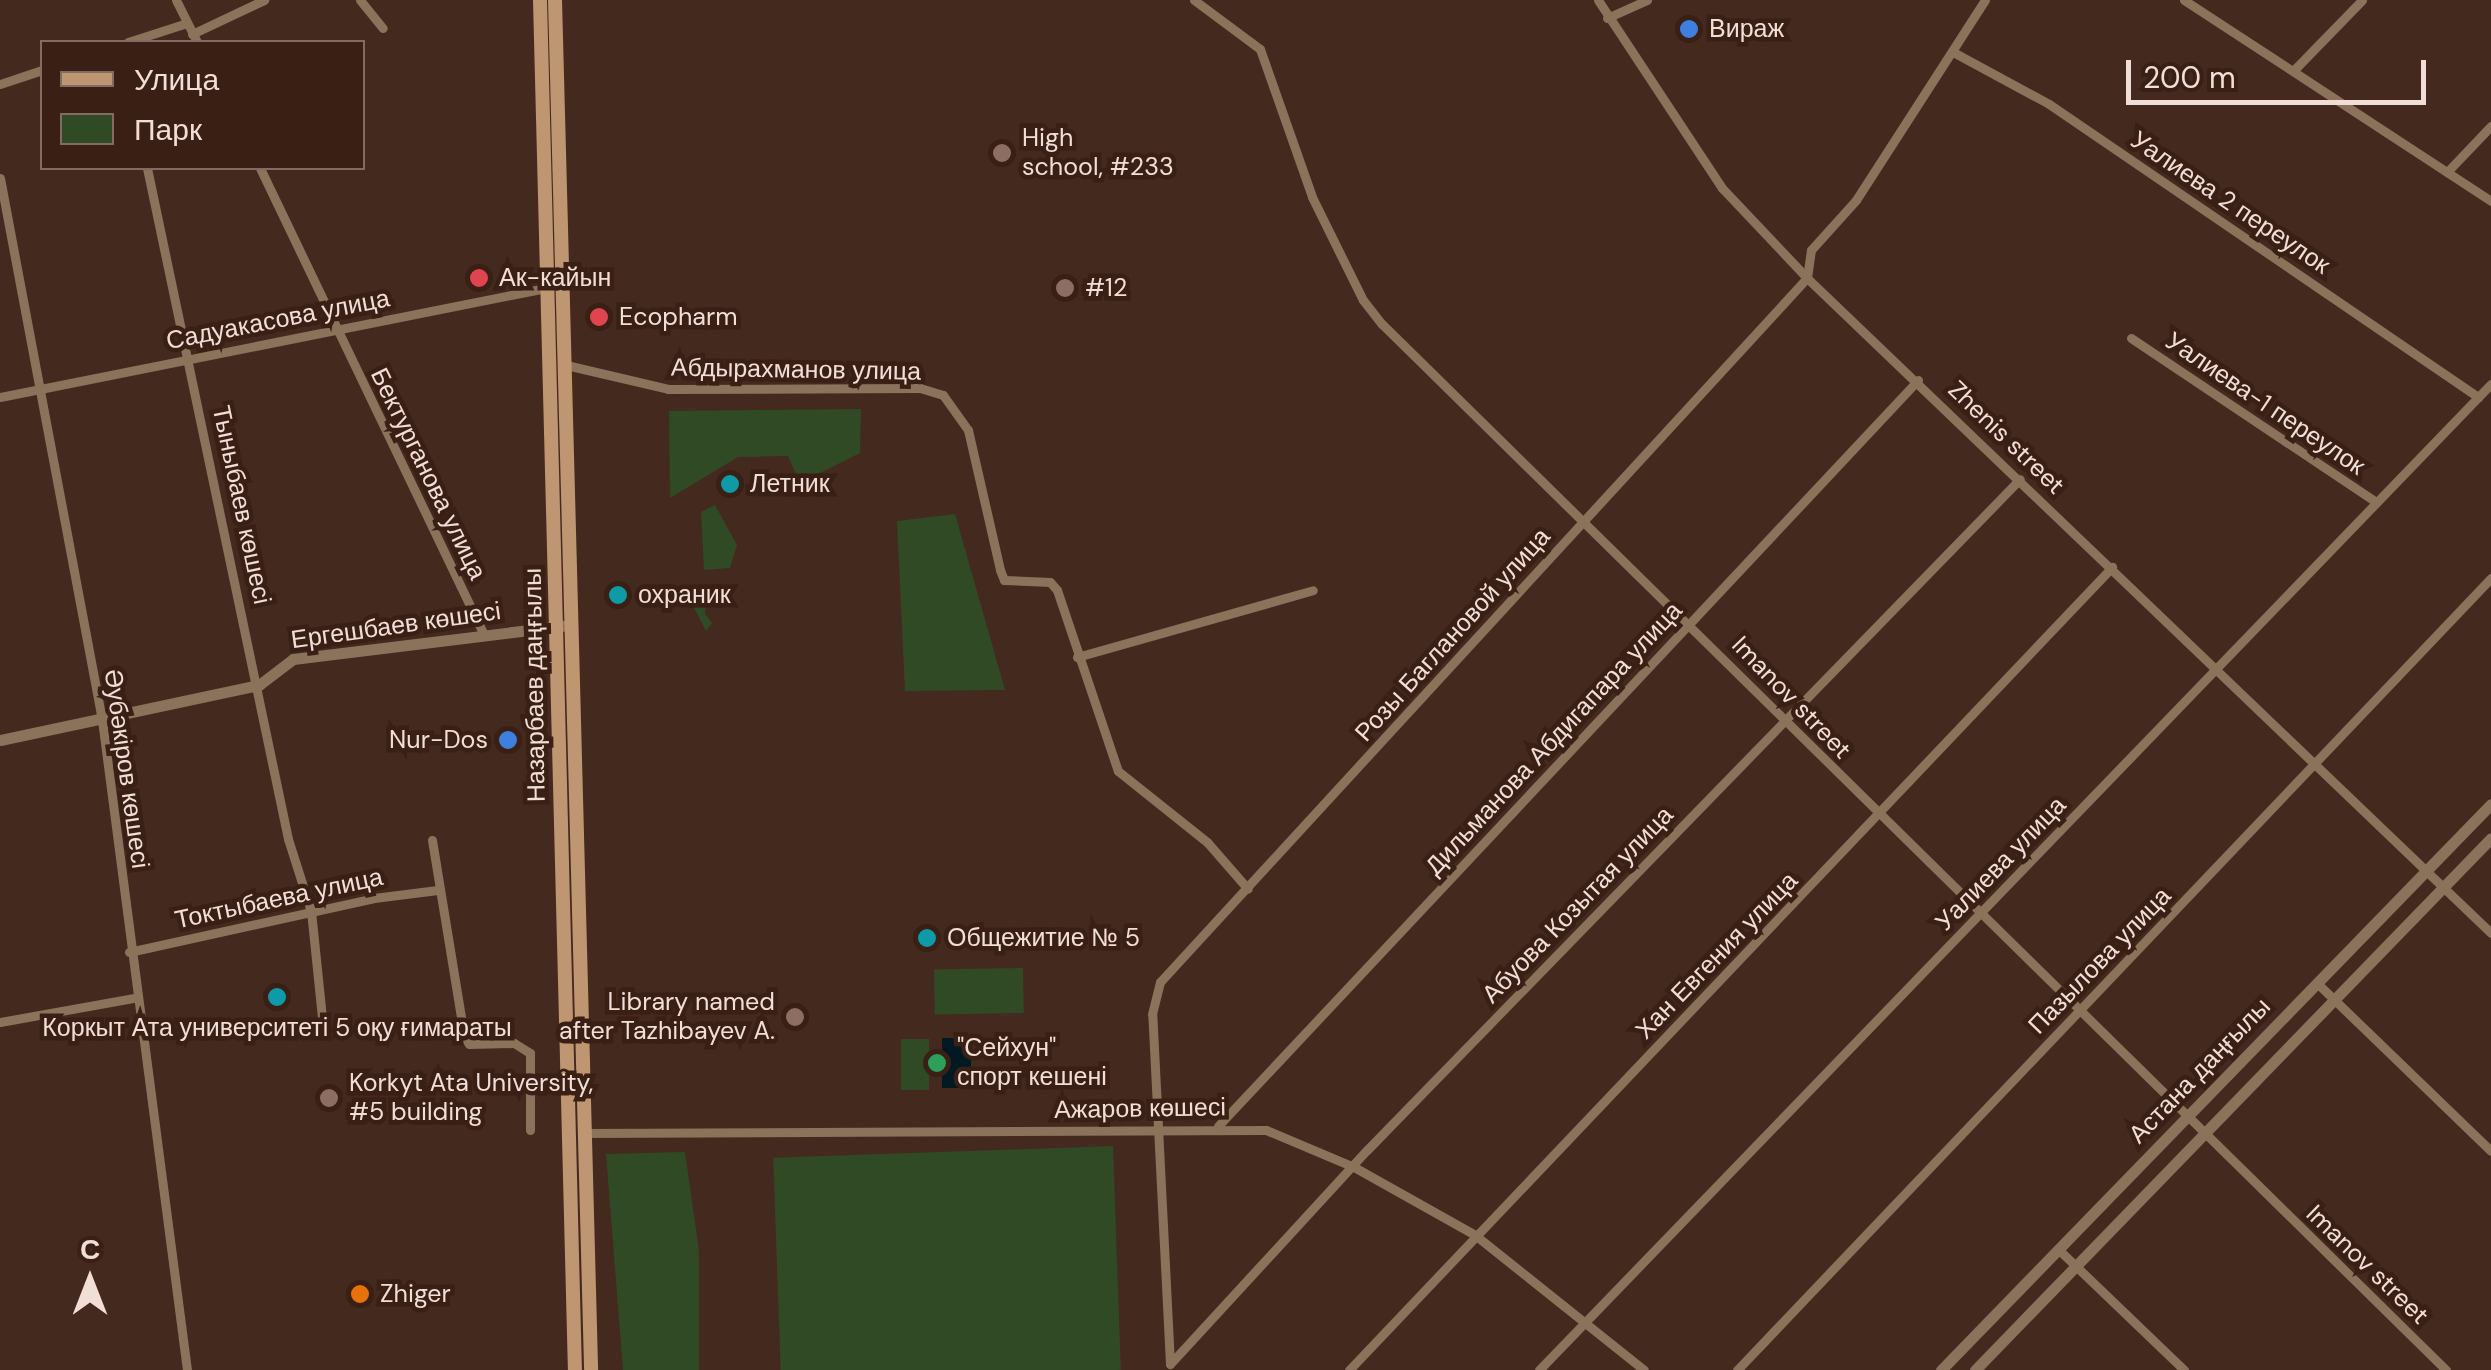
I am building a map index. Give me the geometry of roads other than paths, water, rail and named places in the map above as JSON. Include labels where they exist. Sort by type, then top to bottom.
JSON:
[{"type":"main road","name":"Назарбаев даңғылы","points":[[540,0],[546,287],[565,626],[580,1132],[592,1370]]},
{"type":"main road","name":"Назарбаев даңғылы","points":[[555,0],[566,364],[564,1133],[575,1370]]},
{"type":"street","points":[[176,0],[192,33]]},
{"type":"street","points":[[142,40],[192,33],[264,0]]},
{"type":"street","points":[[360,0],[383,28]]},
{"type":"street","name":"Imanov street","points":[[1194,0],[1260,49],[1312,197],[1362,300],[1580,525],[1691,622],[1783,724],[1982,913],[2446,1370]]},
{"type":"street","name":"Zhenis street","points":[[1598,0],[1722,188],[1807,278],[1918,380],[2491,933]]},
{"type":"street","points":[[1607,18],[1647,0]]},
{"type":"street","name":"Розы Баглановой улица","points":[[1170,1364],[1152,998],[1807,278],[1811,250],[1856,200],[1985,0]]},
{"type":"street","points":[[2184,0],[2491,202]]},
{"type":"street","points":[[2293,72],[2362,0]]},
{"type":"street","name":"Уалиева 2 переулок","points":[[1953,52],[2049,104],[2478,398]]},
{"type":"street","points":[[0,84],[40,71]]},
{"type":"street","points":[[2446,172],[2491,126]]},
{"type":"street","name":"Тыныбаев көшесі","points":[[148,170],[260,685],[288,839],[311,911],[323,1027]]},
{"type":"street","name":"Бектурганова улица","points":[[261,170],[341,326],[361,386],[484,635]]},
{"type":"street","name":"Әубәкіров көшесі","points":[[0,178],[44,388],[102,720],[134,998],[186,1370]]},
{"type":"street","name":"Садуакасова улица","points":[[0,397],[341,326],[564,285]]},
{"type":"street","name":"Уалиева-1 переулок","points":[[2131,338],[2376,502]]},
{"type":"street","name":"Абдырахманов улица","points":[[566,364],[668,389],[920,388],[943,394],[968,430],[1004,580],[1050,582],[1118,771],[1207,842],[1248,889]]},
{"type":"street","name":"Дильманова Абдигапара улица","points":[[1218,1126],[1918,380]]},
{"type":"street","name":"Уалиева улица","points":[[1539,1370],[2491,384]]},
{"type":"street","name":"Абуова Козытая улица","points":[[1170,1364],[1354,1167],[2020,479]]},
{"type":"street","name":"Хан Евгения улица","points":[[1348,1370],[2112,567]]},
{"type":"street","name":"Пазылова улица","points":[[1737,1370],[2491,578]]},
{"type":"street","points":[[1077,657],[1313,590]]},
{"type":"street","name":"Ергешбаев көшесі","points":[[0,740],[260,685],[293,659],[565,626]]},
{"type":"street","name":"Астана даңғылы","points":[[1941,1370],[2491,804]]},
{"type":"street","name":"Астана даңғылы","points":[[1974,1370],[2491,838]]},
{"type":"street","points":[[432,840],[464,1036],[469,1044],[514,1043],[530,1054],[530,1130]]},
{"type":"street","name":"Токтыбаева улица","points":[[129,952],[311,911],[438,890]]},
{"type":"street","points":[[2318,984],[2491,1151]]},
{"type":"street","points":[[0,1022],[134,998]]},
{"type":"street","name":"Ажаров көшесі","points":[[564,1133],[1218,1126],[1293,1138],[1476,1235],[1644,1370]]},
{"type":"street","points":[[2058,1249],[2184,1370]]},
{"type":"water","points":[[942,1038],[971,1038],[971,1088],[942,1088]]},
{"type":"place","name":"Вираж","points":[[1689,29]]},
{"type":"place","name":"High school, #233","points":[[1002,153]]},
{"type":"place","name":"Ак-кайын","points":[[479,278]]},
{"type":"place","name":"#12","points":[[1065,288]]},
{"type":"place","name":"Ecopharm","points":[[599,317]]},
{"type":"place","name":"Летник","points":[[730,484]]},
{"type":"place","name":"охраник","points":[[618,595]]},
{"type":"place","name":"Nur-Dos","points":[[508,740]]},
{"type":"place","name":"Общежитие № 5","points":[[927,938]]},
{"type":"place","name":"Коркыт Ата университеті 5 оқу ғимараты","points":[[277,997]]},
{"type":"place","name":"Library named after Tazhibayev A.","points":[[795,1017]]},
{"type":"place","name":"\"Сейхун\" спорт кешені","points":[[937,1063]]},
{"type":"place","name":"Korkyt Ata University, #5 building","points":[[329,1098]]},
{"type":"place","name":"Zhiger","points":[[360,1294]]}]
